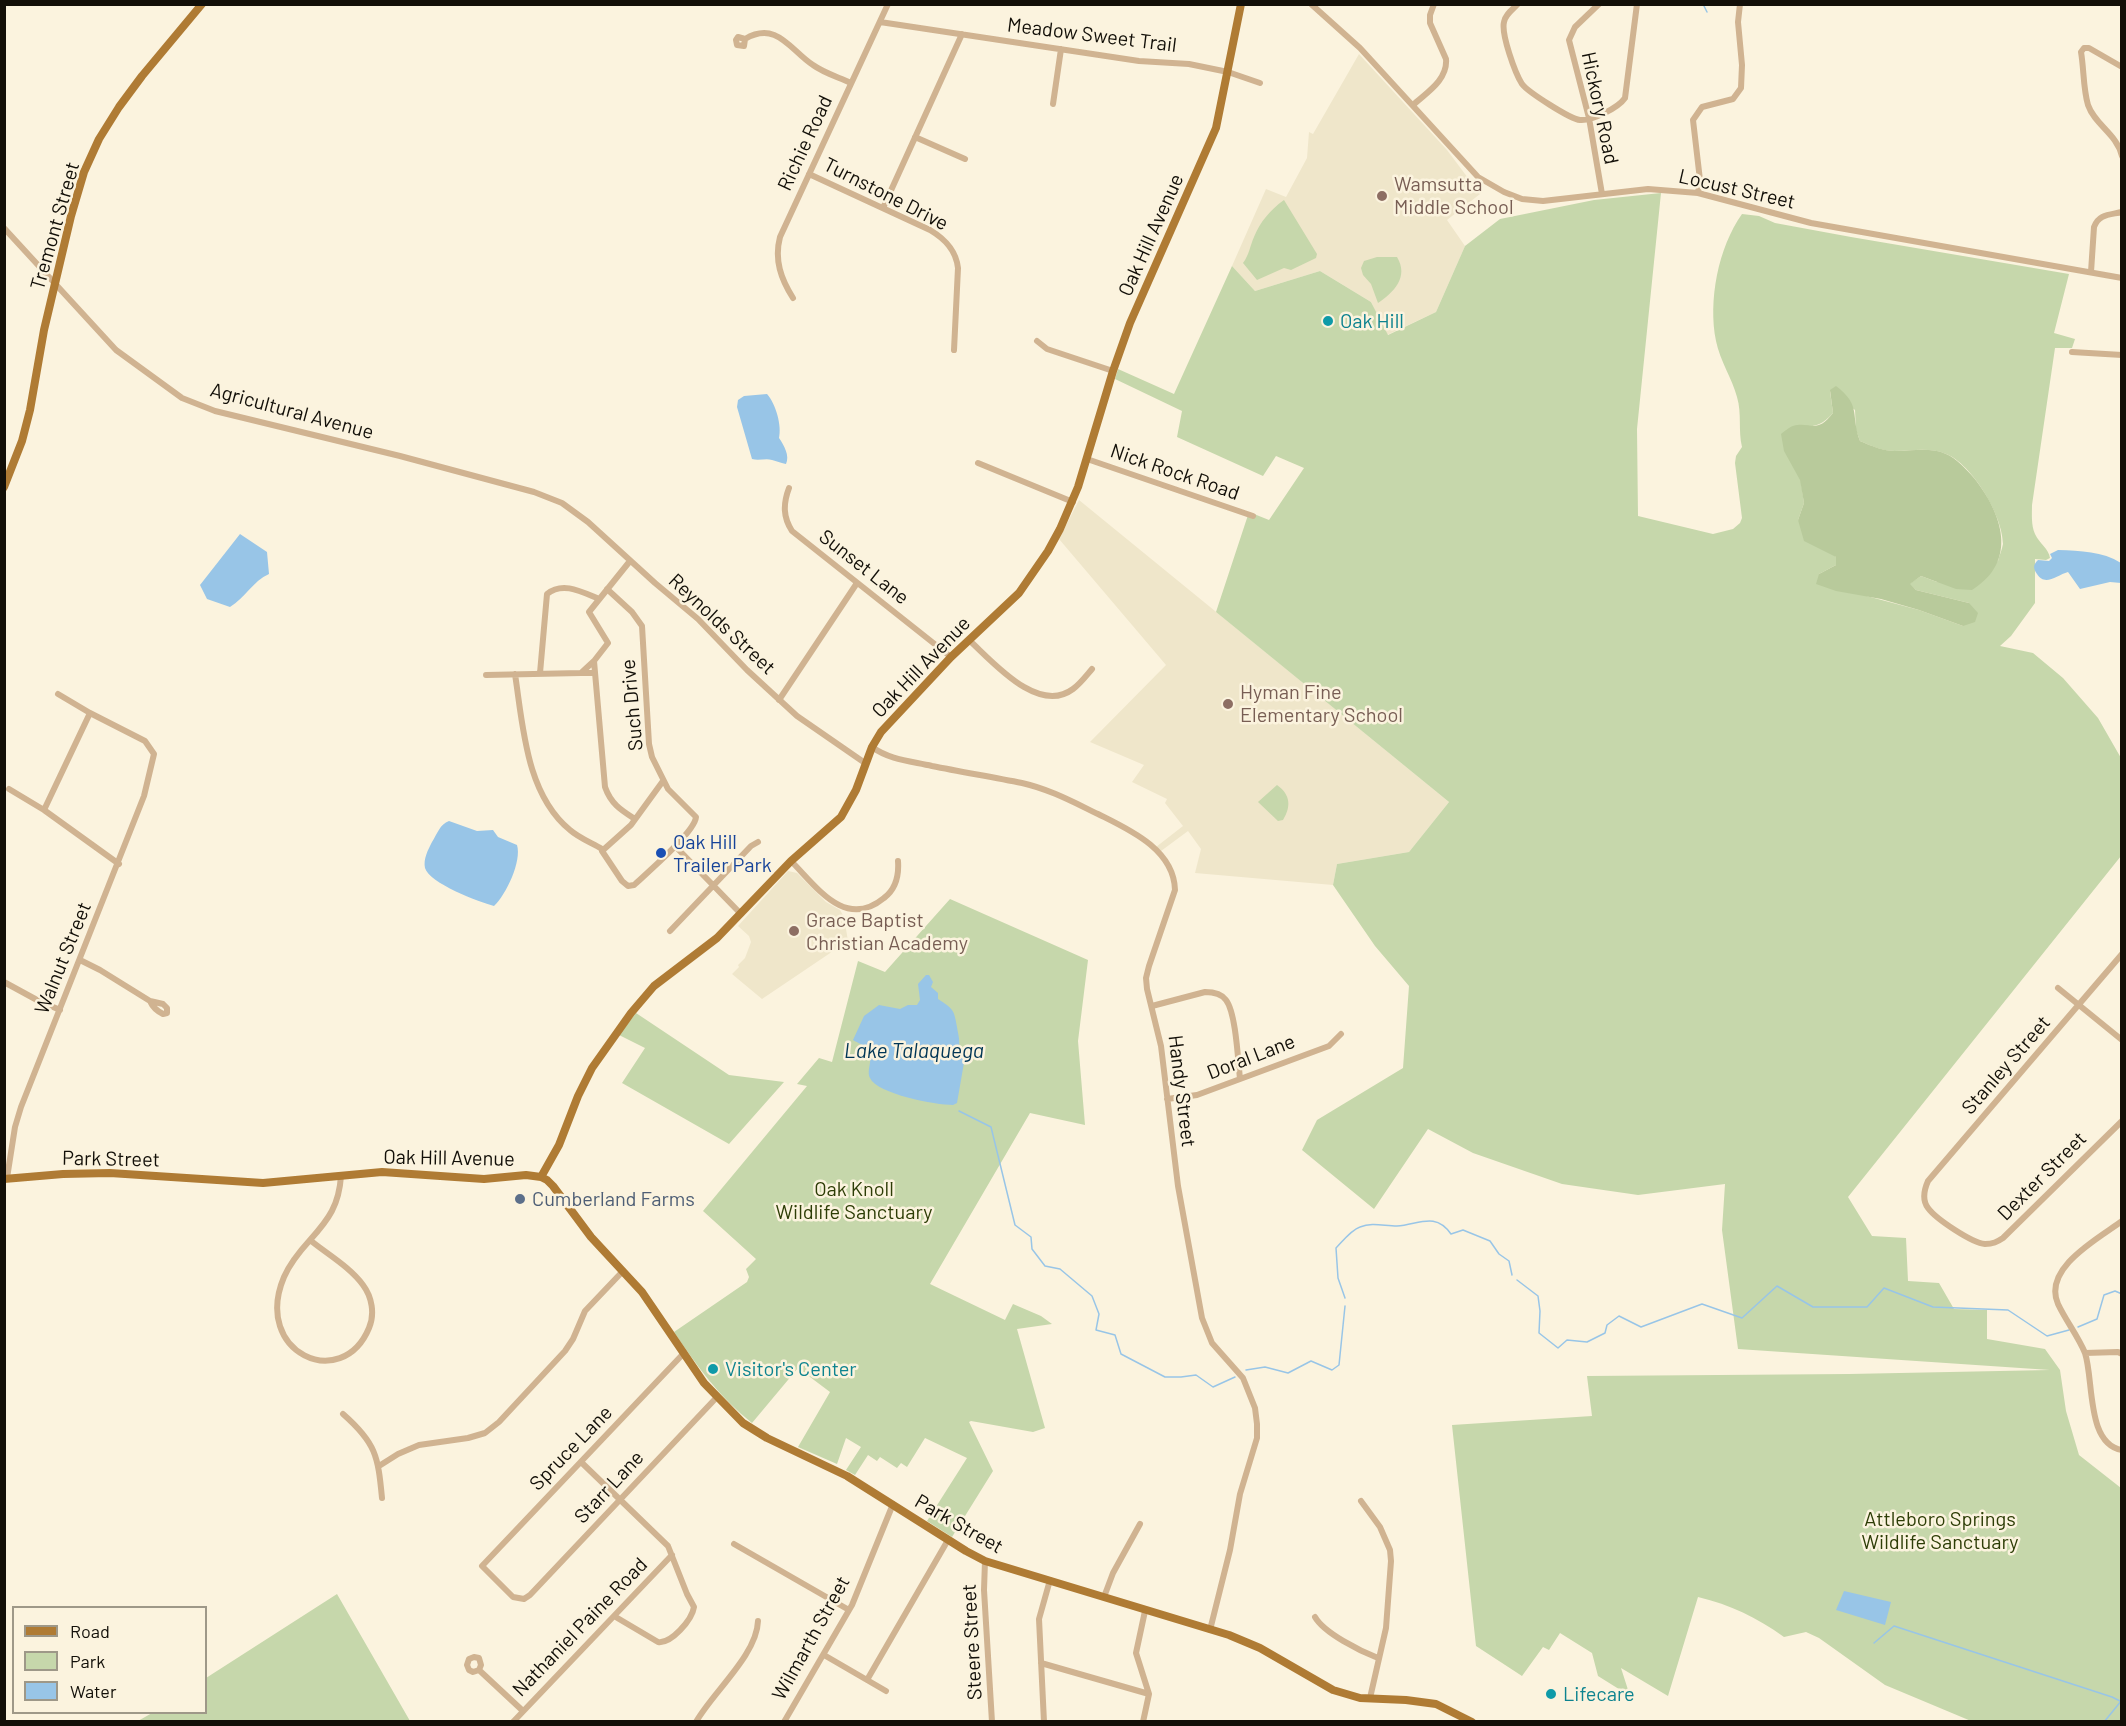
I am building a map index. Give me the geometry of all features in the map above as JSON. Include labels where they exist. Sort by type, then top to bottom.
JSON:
[{"type":"main road","name":"Tremont Street","points":[[4,488],[22,441],[30,410],[44,330],[77,192],[99,140],[141,75],[202,4]]},
{"type":"main road","name":"Oak Hill Avenue","points":[[217,1182],[282,1183],[402,1172],[484,1179],[526,1175],[541,1177],[558,1145],[584,1082],[619,1027],[654,986],[717,938],[791,861],[841,817],[856,790],[872,747],[885,727],[951,657],[1020,593],[1048,551],[1072,502],[1133,315],[1214,134],[1221,111],[1241,4]]},
{"type":"main road","name":"Park Street","points":[[6,1178],[110,1173],[217,1182]]},
{"type":"main road","name":"Park Street","points":[[541,1177],[553,1186],[591,1237],[642,1292],[704,1383],[737,1418],[754,1431],[831,1467],[985,1561],[1229,1635],[1260,1648],[1333,1690],[1360,1698],[1436,1704],[1472,1722]]},
{"type":"street","name":"Richie Road","points":[[793,298],[780,271],[778,246],[784,227],[888,4]]},
{"type":"street","name":"Locust Street","points":[[1311,4],[1360,48],[1478,177],[1522,199],[1543,201],[1648,189],[1698,193],[1801,221],[2121,278]]},
{"type":"street","points":[[1413,105],[1439,82],[1446,66],[1430,23],[1434,4]]},
{"type":"street","points":[[1518,4],[1506,16],[1503,27],[1522,84],[1573,118],[1583,120],[1616,107],[1626,96],[1637,4]]},
{"type":"street","name":"Hickory Road","points":[[1599,4],[1575,27],[1569,40],[1589,118],[1602,194]]},
{"type":"street","points":[[1698,193],[1700,180],[1693,120],[1702,107],[1733,99],[1741,88],[1742,65],[1738,22],[1740,4]]},
{"type":"street","name":"Meadow Sweet Trail","points":[[880,22],[1149,62],[1189,64],[1228,72],[1260,83]]},
{"type":"street","points":[[745,39],[761,34],[779,36],[812,64],[851,83]]},
{"type":"street","points":[[883,208],[962,34]]},
{"type":"street","points":[[2121,68],[2086,48],[2081,52],[2088,105],[2116,140],[2121,156]]},
{"type":"street","points":[[1053,104],[1061,49]]},
{"type":"street","points":[[915,137],[965,159]]},
{"type":"street","name":"Turnstone Drive","points":[[809,174],[936,234],[946,242],[953,251],[958,267],[954,350]]},
{"type":"street","points":[[2091,272],[2096,221],[2105,215],[2121,212]]},
{"type":"street","name":"Agricultural Avenue","points":[[4,228],[116,350],[182,398],[215,411],[400,456],[534,492],[562,503]]},
{"type":"street","points":[[1037,341],[1047,349],[1113,371]]},
{"type":"street","points":[[2072,352],[2121,355]]},
{"type":"street","name":"Nick Rock Road","points":[[1087,459],[1253,516]]},
{"type":"street","points":[[978,463],[1072,502]]},
{"type":"street","name":"Sunset Lane","points":[[789,488],[784,508],[792,531],[951,657]]},
{"type":"street","name":"Reynolds Street","points":[[562,503],[588,522],[698,619],[779,700],[805,722],[865,763]]},
{"type":"street","points":[[581,673],[608,643],[589,612],[630,561]]},
{"type":"street","points":[[779,700],[857,583]]},
{"type":"street","points":[[540,673],[546,594],[557,588],[566,588],[599,599]]},
{"type":"street","name":"Such Drive","points":[[607,589],[632,612],[642,626],[649,744],[652,757],[668,789],[696,817],[692,827],[675,846]]},
{"type":"street","points":[[969,640],[1026,689],[1038,694],[1053,696],[1072,690],[1092,669]]},
{"type":"street","points":[[594,661],[605,787],[609,799],[616,807],[635,819]]},
{"type":"street","points":[[486,675],[595,673]]},
{"type":"street","points":[[515,674],[525,741],[533,772],[556,814],[573,833],[602,849],[603,854],[628,886],[634,885],[675,846],[741,914]]},
{"type":"street","points":[[44,810],[90,713],[58,694]]},
{"type":"street","name":"Walnut Street","points":[[6,1178],[17,1118],[118,864],[144,796],[154,761],[153,752],[145,741],[90,713]]},
{"type":"street","name":"Handy Street","points":[[872,747],[892,758],[1041,789],[1122,826],[1150,845],[1171,871],[1175,881],[1175,890],[1146,978],[1161,1046],[1178,1186],[1202,1318],[1212,1343],[1243,1378],[1253,1401],[1257,1424],[1257,1438],[1239,1494],[1230,1550],[1210,1630]]},
{"type":"street","points":[[602,849],[618,838],[663,781]]},
{"type":"street","points":[[9,789],[44,810],[118,864]]},
{"type":"street","points":[[670,931],[751,846],[758,842]]},
{"type":"street","points":[[791,861],[831,900],[851,910],[873,906],[889,894],[899,874],[898,861]]},
{"type":"street","name":"Stanley Street","points":[[1925,1201],[1928,1181],[2121,954]]},
{"type":"street","points":[[80,960],[150,1001]]},
{"type":"street","points":[[4,982],[60,1010]]},
{"type":"street","points":[[2058,988],[2121,1040]]},
{"type":"street","points":[[1152,1006],[1205,992],[1213,992],[1222,996],[1231,1009],[1240,1079]]},
{"type":"street","name":"Doral Lane","points":[[1167,1099],[1197,1095],[1329,1046],[1341,1034]]},
{"type":"street","name":"Dexter Street","points":[[1925,1201],[1936,1216],[1969,1238],[1977,1242],[1995,1243],[2003,1238],[2121,1121]]},
{"type":"street","points":[[310,1240],[363,1284],[372,1309],[371,1324],[364,1340],[354,1351],[329,1360],[316,1360],[295,1350],[282,1334],[278,1321],[279,1290],[290,1265],[310,1240],[327,1222],[340,1190],[341,1176]]},
{"type":"street","points":[[2121,1221],[2066,1263],[2058,1281],[2057,1302],[2085,1353],[2098,1428],[2110,1447],[2121,1450]]},
{"type":"street","points":[[379,1466],[408,1449],[430,1443],[468,1438],[492,1428],[565,1352],[585,1311],[623,1271]]},
{"type":"street","name":"Spruce Lane","points":[[524,1599],[513,1597],[482,1566],[684,1353]]},
{"type":"street","points":[[2085,1353],[2121,1354]]},
{"type":"street","name":"Starr Lane","points":[[524,1599],[717,1397]]},
{"type":"street","points":[[344,1414],[366,1436],[379,1466],[382,1498]]},
{"type":"street","points":[[581,1462],[668,1546],[694,1608],[691,1617],[664,1643],[658,1642],[614,1616]]},
{"type":"street","points":[[1360,1501],[1380,1527],[1390,1552],[1392,1573],[1387,1599],[1386,1628],[1370,1698]]},
{"type":"street","name":"Wilmarth Street","points":[[784,1722],[849,1610],[893,1504]]},
{"type":"street","points":[[1104,1597],[1113,1573],[1140,1524]]},
{"type":"street","points":[[867,1680],[948,1540]]},
{"type":"street","points":[[734,1544],[849,1610]]},
{"type":"street","name":"Nathaniel Paine Road","points":[[513,1722],[672,1555]]},
{"type":"street","name":"Steere Street","points":[[985,1561],[984,1590],[992,1722]]},
{"type":"street","points":[[1044,1722],[1039,1619],[1050,1580]]},
{"type":"street","points":[[1143,1722],[1149,1694],[1136,1653],[1145,1611]]},
{"type":"street","points":[[1315,1617],[1320,1625],[1378,1658]]},
{"type":"street","points":[[696,1722],[704,1708],[730,1677],[755,1638],[758,1621]]},
{"type":"street","points":[[824,1655],[886,1690]]},
{"type":"street","points":[[1041,1663],[1149,1694]]},
{"type":"street","points":[[479,1670],[523,1710]]},
{"type":"shaded area","name":"Wamsutta Middle School","points":[[1359,54],[1447,150],[1480,194],[1447,220],[1465,246],[1436,312],[1387,335],[1371,302],[1320,271],[1255,291],[1232,266],[1266,189],[1286,197],[1307,158],[1309,132],[1313,134]]},
{"type":"shaded area","name":"Hyman Fine Elementary School","points":[[1079,500],[1449,802],[1409,852],[1337,864],[1333,885],[1195,873],[1201,849],[1188,831],[1161,851],[1156,847],[1183,826],[1165,803],[1167,799],[1132,782],[1144,765],[1090,742],[1166,665],[1059,539]]},
{"type":"shaded area","name":"Grace Baptist Christian Academy","points":[[788,871],[797,873],[826,902],[840,910],[844,917],[848,941],[762,999],[732,974],[745,958],[751,942],[749,936],[738,926]]},
{"type":"green space","name":"Attleboro Springs Wildlife Sanctuary","points":[[1661,193],[1637,429],[1638,516],[1713,534],[1733,529],[1742,518],[1735,463],[1736,456],[1742,447],[1740,416],[1735,390],[1716,341],[1713,309],[1721,259],[1742,214],[1759,216],[1775,223],[1851,237],[2069,274],[2054,333],[2075,339],[2072,348],[2055,348],[2032,505],[2034,531],[2050,558],[2035,559],[2035,603],[2011,636],[2000,646],[2033,653],[2063,678],[2098,718],[2121,758],[2121,856],[1848,1197],[1872,1236],[1906,1238],[1908,1281],[1939,1283],[1954,1309],[1987,1310],[1987,1339],[2045,1349],[2060,1370],[2066,1411],[2079,1455],[2121,1488],[2121,1721],[1971,1721],[1885,1685],[1819,1638],[1806,1632],[1784,1637],[1743,1612],[1698,1597],[1668,1696],[1621,1668],[1630,1696],[1598,1676],[1592,1653],[1560,1633],[1549,1650],[1543,1647],[1522,1676],[1476,1646],[1452,1425],[1592,1416],[1587,1376],[2050,1370],[1738,1349],[1722,1230],[1725,1184],[1638,1195],[1562,1184],[1473,1153],[1428,1129],[1374,1209],[1302,1150],[1317,1120],[1403,1068],[1409,986],[1375,946],[1333,885],[1337,864],[1409,852],[1449,802],[1216,612],[1249,512],[1269,520],[1304,468],[1276,456],[1263,476],[1177,437],[1182,411],[1115,379],[1118,369],[1174,394],[1232,266],[1255,291],[1320,271],[1371,302],[1388,335],[1436,312],[1465,246],[1500,219],[1594,200]],"holes":[[[1830,391],[1855,410],[1856,430],[1860,441],[1886,450],[1927,450],[1946,454],[1966,468],[1992,506],[2002,533],[2003,544],[1998,561],[1937,582],[1921,576],[1909,584],[1916,590],[1969,603],[1963,626],[1919,610],[1863,595],[1819,574],[1836,565],[1836,557],[1798,520],[1804,503],[1793,426],[1815,426],[1824,422],[1833,413]]]},
{"type":"green space","points":[[1284,200],[1317,254],[1316,258],[1291,270],[1284,268],[1257,280],[1243,263],[1262,221]]},
{"type":"green space","points":[[1377,257],[1397,257],[1401,271],[1394,289],[1378,303],[1371,284],[1363,275],[1361,268],[1364,261]]},
{"type":"green space","points":[[1836,386],[1852,405],[1860,441],[1887,450],[1928,450],[1946,454],[1965,468],[1984,492],[1998,521],[2001,536],[2001,551],[1996,565],[1987,578],[1972,590],[1956,589],[1921,576],[1910,584],[1916,590],[1969,603],[1978,613],[1975,622],[1963,626],[1881,599],[1836,591],[1816,584],[1819,574],[1836,565],[1836,557],[1804,541],[1798,520],[1804,503],[1800,480],[1784,451],[1781,434],[1793,426],[1813,426],[1827,420],[1833,413],[1830,390]]},
{"type":"green space","points":[[1277,785],[1285,793],[1288,801],[1286,815],[1283,820],[1278,821],[1258,802]]},
{"type":"green space","name":"Oak Knoll Wildlife Sanctuary","points":[[950,899],[1088,960],[1078,1041],[1085,1125],[1030,1113],[930,1284],[1005,1320],[1013,1304],[1041,1316],[1052,1324],[1017,1329],[1045,1428],[1033,1432],[969,1422],[993,1471],[952,1537],[927,1521],[967,1458],[925,1438],[907,1467],[901,1463],[897,1468],[880,1457],[877,1461],[868,1455],[855,1475],[846,1470],[861,1447],[846,1438],[837,1464],[798,1447],[830,1392],[798,1368],[752,1423],[710,1381],[674,1332],[747,1282],[749,1277],[746,1269],[756,1259],[703,1211],[807,1086],[797,1084],[819,1058],[832,1062],[858,961],[885,972]]},
{"type":"green space","name":"Oak Knoll Wildlife Sanctuary","points":[[636,1013],[729,1075],[784,1082],[729,1144],[622,1083],[645,1048],[619,1035]]},
{"type":"green space","points":[[337,1594],[410,1721],[138,1721],[150,1714],[207,1714],[207,1677]]},
{"type":"water","points":[[767,394],[778,415],[779,438],[787,454],[786,464],[770,459],[752,459],[737,407],[738,400],[744,396]]},
{"type":"water","points":[[240,534],[267,552],[269,574],[230,607],[207,599],[200,585]]},
{"type":"water","points":[[2058,550],[2091,552],[2114,559],[2121,563],[2121,583],[2110,582],[2080,589],[2068,572],[2047,580],[2040,578],[2034,567],[2035,563],[2038,560],[2049,561],[2052,558],[2050,554]]},
{"type":"water","points":[[449,821],[477,831],[493,830],[498,837],[517,845],[517,860],[512,877],[494,906],[445,886],[428,874],[425,868],[425,858],[441,827]]},
{"type":"water","name":"Lake Talaquega","points":[[926,975],[929,975],[933,982],[931,987],[938,993],[938,999],[954,1013],[959,1047],[965,1057],[957,1103],[953,1105],[908,1098],[875,1084],[869,1075],[870,1054],[866,1048],[853,1040],[864,1016],[879,1005],[900,1009],[908,1005],[917,1005],[920,1000],[918,984]]},
{"type":"water","points":[[1844,1591],[1891,1602],[1885,1625],[1836,1610]]},
{"type":"waterway","points":[[1703,4],[1707,12]]},
{"type":"waterway","points":[[959,1111],[991,1127],[1015,1225],[1031,1237],[1032,1249],[1045,1266],[1060,1269],[1092,1296],[1099,1314],[1096,1330],[1115,1335],[1121,1354],[1165,1377],[1196,1375],[1213,1387],[1235,1377]]},
{"type":"waterway","points":[[1345,1298],[1338,1278],[1336,1248],[1353,1231],[1369,1225],[1397,1226],[1432,1221],[1445,1227],[1451,1234],[1463,1230],[1490,1241],[1499,1254],[1509,1261],[1512,1275]]},
{"type":"waterway","points":[[1517,1280],[1538,1296],[1539,1333],[1558,1348],[1567,1340],[1587,1342],[1605,1333],[1607,1325],[1619,1316],[1641,1327],[1702,1304],[1742,1318],[1777,1286],[1813,1307],[1867,1307],[1884,1288],[1933,1307],[2008,1310],[2047,1336],[2069,1330]]},
{"type":"waterway","points":[[2078,1327],[2097,1319],[2104,1295],[2115,1291],[2122,1294]]},
{"type":"waterway","points":[[1246,1370],[1265,1367],[1288,1373],[1311,1361],[1332,1370],[1339,1365],[1345,1306]]},
{"type":"waterway","points":[[1874,1643],[1894,1626],[2120,1701]]},
{"type":"waterway","points":[[2104,1722],[2122,1700]]},
{"type":"place","name":"Wamsutta Middle School","points":[[1382,196]]},
{"type":"place","name":"Oak Hill","points":[[1328,321]]},
{"type":"place","name":"Hyman Fine Elementary School","points":[[1228,704]]},
{"type":"place","name":"Oak Hill Trailer Park","points":[[661,853]]},
{"type":"place","name":"Grace Baptist Christian Academy","points":[[794,931]]},
{"type":"place","name":"Cumberland Farms","points":[[520,1199]]},
{"type":"place","name":"Visitor's Center","points":[[713,1369]]},
{"type":"place","name":"Lifecare","points":[[1551,1694]]}]
